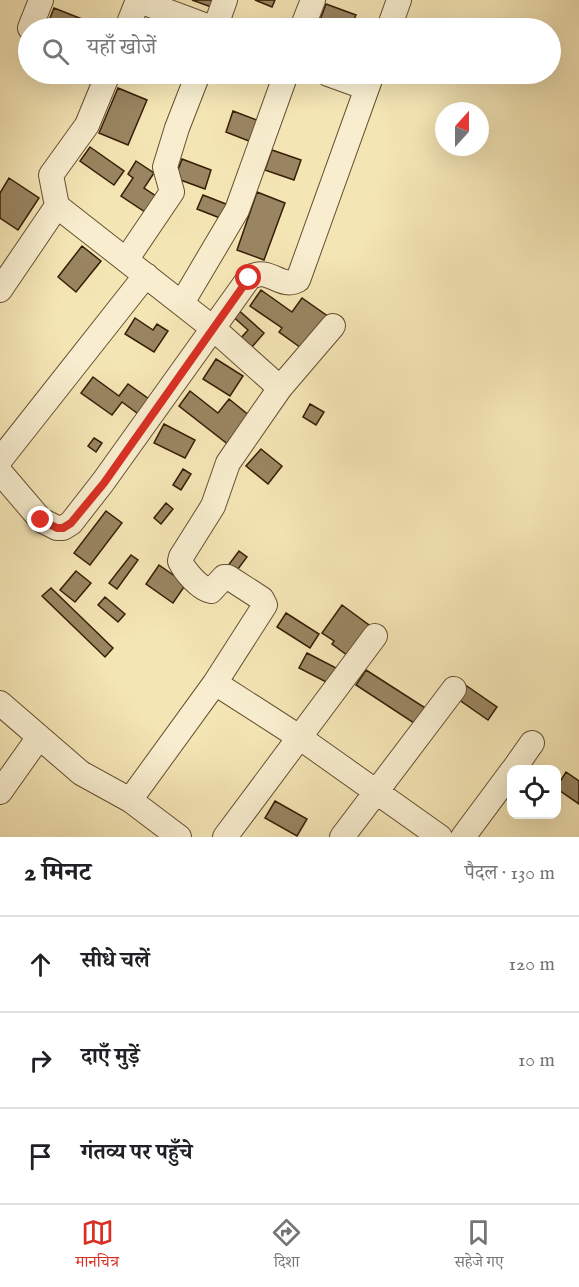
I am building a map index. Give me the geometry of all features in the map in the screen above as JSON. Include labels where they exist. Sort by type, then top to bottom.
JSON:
[{"type":"street","points":[[34,18],[41,0]]},
{"type":"street","points":[[131,18],[137,0],[186,18]]},
{"type":"street","points":[[218,18],[225,0]]},
{"type":"street","points":[[306,18],[313,0]]},
{"type":"street","points":[[393,18],[399,0]]},
{"type":"street","points":[[104,84],[87,125],[51,175],[57,206],[214,329],[280,388]]},
{"type":"street","points":[[126,260],[172,192],[165,167],[194,84]]},
{"type":"street","points":[[182,303],[237,210],[282,84]]},
{"type":"street","points":[[0,471],[41,520],[57,528],[63,528],[71,523],[104,483],[249,278],[255,274],[265,273],[292,284],[298,280],[368,84]]},
{"type":"street","points":[[0,290],[57,206]]},
{"type":"street","points":[[0,460],[146,275]]},
{"type":"street","points":[[130,800],[215,683],[265,603],[228,578],[221,579],[211,591],[205,590],[185,570],[180,561],[181,557],[213,506],[228,463],[280,388],[333,326]]},
{"type":"street","points":[[225,837],[375,636]]},
{"type":"street","points":[[215,683],[299,737],[440,837]]},
{"type":"street","points":[[342,837],[454,689]]},
{"type":"street","points":[[0,703],[81,773],[130,800],[179,837]]},
{"type":"street","points":[[0,792],[39,737]]},
{"type":"street","points":[[516,765],[532,742]]},
{"type":"street","points":[[464,837],[507,777]]},
{"type":"building","points":[[192,0],[220,0],[217,9]]},
{"type":"building","points":[[255,0],[275,0],[272,7]]},
{"type":"building","points":[[326,4],[356,15],[355,18],[321,18]]},
{"type":"building","points":[[54,8],[79,18],[50,18]]},
{"type":"building","points":[[118,88],[147,100],[128,145],[99,133]]},
{"type":"building","points":[[233,111],[262,122],[254,143],[226,132]]},
{"type":"building","points":[[90,147],[124,171],[114,185],[80,161]]},
{"type":"building","points":[[272,150],[301,160],[294,180],[265,170]]},
{"type":"building","points":[[182,159],[211,170],[205,189],[175,178]]},
{"type":"building","points":[[136,161],[154,173],[144,188],[159,198],[148,214],[121,196],[133,178],[128,174]]},
{"type":"building","points":[[9,178],[39,198],[18,230],[0,218],[0,193]]},
{"type":"building","points":[[257,192],[285,203],[264,260],[237,250]]},
{"type":"building","points":[[203,195],[231,206],[225,220],[197,209]]},
{"type":"building","points":[[82,246],[101,261],[76,292],[58,277]]},
{"type":"building","points":[[261,290],[292,312],[302,298],[329,317],[308,353],[279,332],[282,328],[250,306]]},
{"type":"building","points":[[235,307],[264,333],[251,348],[240,339],[248,330],[229,313]]},
{"type":"building","points":[[135,318],[153,330],[157,324],[168,331],[154,352],[125,334]]},
{"type":"building","points":[[216,359],[243,376],[230,396],[203,379]]},
{"type":"building","points":[[93,377],[119,396],[128,384],[156,404],[145,419],[122,402],[112,415],[81,393]]},
{"type":"building","points":[[190,391],[218,413],[229,399],[256,421],[234,449],[179,406]]},
{"type":"building","points":[[310,404],[324,412],[316,425],[303,417]]},
{"type":"building","points":[[164,424],[195,440],[185,458],[154,443]]},
{"type":"building","points":[[94,438],[102,443],[96,452],[88,446]]},
{"type":"building","points":[[261,449],[282,466],[268,484],[246,466]]},
{"type":"building","points":[[183,469],[191,474],[181,490],[173,485]]},
{"type":"building","points":[[166,503],[173,509],[161,524],[154,518]]},
{"type":"building","points":[[106,511],[122,523],[90,565],[74,553]]},
{"type":"building","points":[[239,551],[247,557],[214,601],[206,595]]},
{"type":"building","points":[[131,555],[138,560],[117,589],[109,583]]},
{"type":"building","points":[[159,565],[186,584],[173,603],[146,584]]},
{"type":"building","points":[[76,571],[91,583],[75,602],[60,590]]},
{"type":"building","points":[[51,588],[113,648],[105,657],[42,596]]},
{"type":"building","points":[[105,597],[125,614],[118,622],[98,605]]},
{"type":"building","points":[[342,605],[373,628],[351,658],[332,644],[334,641],[322,633]]},
{"type":"building","points":[[286,613],[319,634],[310,648],[277,627]]},
{"type":"building","points":[[307,653],[340,670],[332,685],[299,668]]},
{"type":"building","points":[[366,670],[430,711],[420,727],[356,685]]},
{"type":"building","points":[[464,684],[497,707],[488,720],[455,697]]},
{"type":"building","points":[[566,772],[579,781],[579,804],[561,791],[561,780]]},
{"type":"building","points":[[275,801],[307,819],[297,836],[265,818]]},
{"type":"route","points":[[41,520],[57,528],[63,528],[71,523],[104,483],[249,278]]}]
